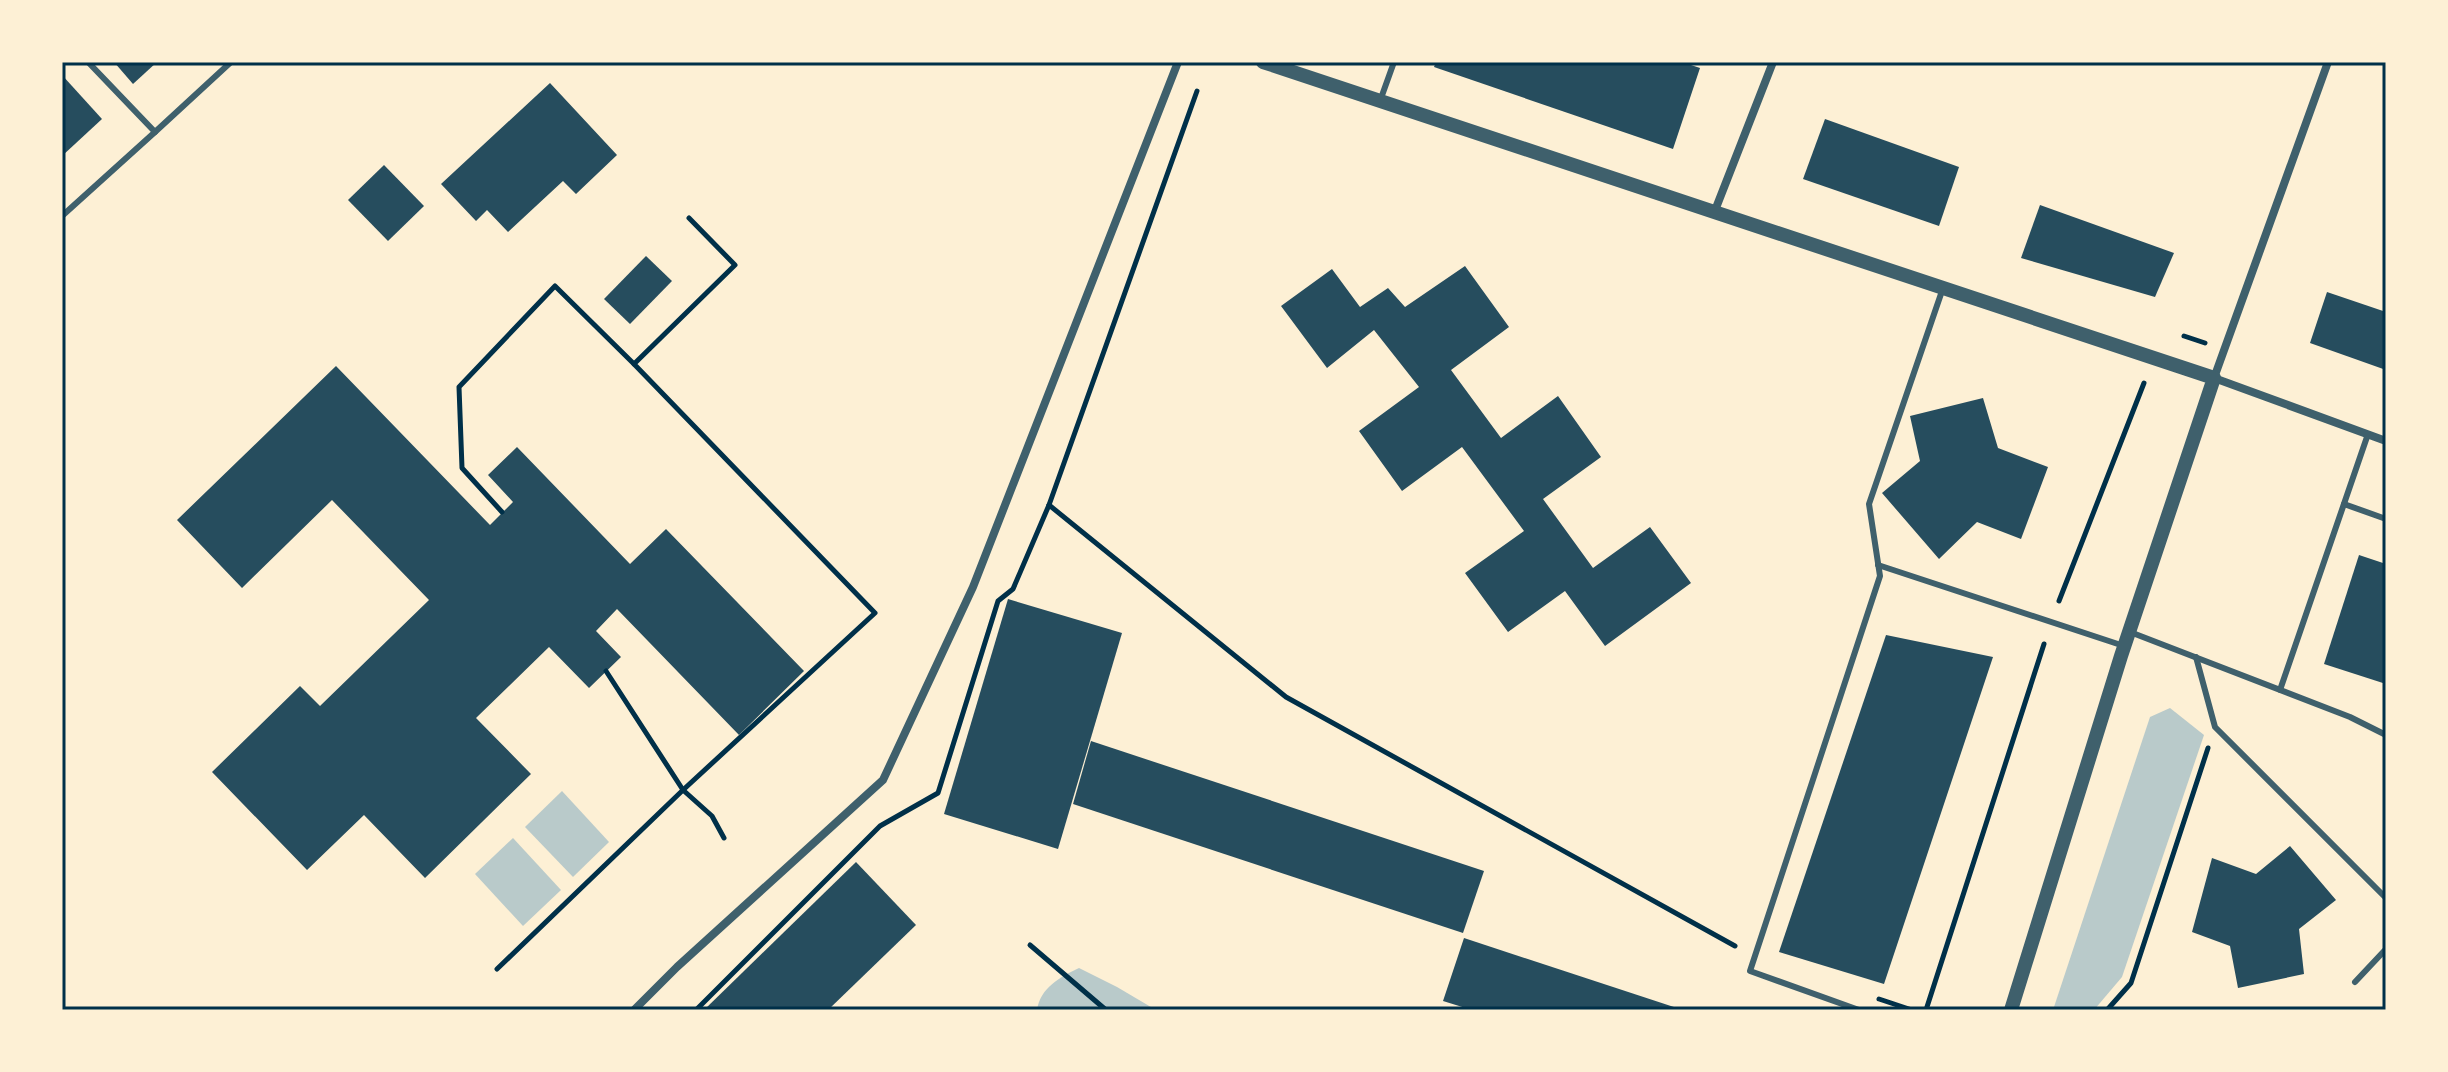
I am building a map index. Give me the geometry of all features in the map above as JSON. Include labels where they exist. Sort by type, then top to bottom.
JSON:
[{"type":"street","points":[[634,1010],[677,967],[883,780],[973,587],[1178,62]]},
{"type":"street","points":[[1263,62],[2214,378],[2386,441]]},
{"type":"street","points":[[1714,213],[1773,62]]},
{"type":"street","points":[[2011,1010],[2127,638],[2214,378],[2328,62]]},
{"type":"lane","points":[[88,62],[155,132]]},
{"type":"lane","points":[[62,216],[231,62]]},
{"type":"lane","points":[[1380,101],[1394,62]]},
{"type":"lane","points":[[1859,1010],[1750,971],[1871,609],[1880,576],[1869,504],[1943,288]]},
{"type":"lane","points":[[2280,690],[2368,434]]},
{"type":"lane","points":[[2344,504],[2386,519]]},
{"type":"lane","points":[[1878,565],[2051,622],[2196,657],[2350,717],[2386,735]]},
{"type":"lane","points":[[2196,657],[2215,727],[2386,898]]},
{"type":"lane","points":[[2355,982],[2386,949]]},
{"type":"path","points":[[634,364],[735,265],[689,218]]},
{"type":"path","points":[[497,969],[683,790],[875,613],[555,286],[459,387],[462,468],[502,512]]},
{"type":"path","points":[[1926,1010],[2051,622],[2153,358]]},
{"type":"path","points":[[1049,505],[1286,697],[1755,957]]},
{"type":"path","points":[[2031,637],[2045,642]]},
{"type":"path","points":[[606,671],[683,790],[712,816],[724,838]]},
{"type":"path","points":[[2107,1010],[2131,983],[2215,727]]},
{"type":"path","points":[[1030,945],[1106,1010]]},
{"type":"path","points":[[1868,996],[1912,1010]]},
{"type":"shaded area","points":[[2170,708],[2204,735],[2122,977],[2094,1010],[2053,1010],[2150,717]]},
{"type":"shaded area","points":[[562,791],[609,842],[573,877],[525,827]]},
{"type":"shaded area","points":[[513,838],[561,890],[523,926],[475,874]]},
{"type":"shaded area","points":[[1079,968],[1156,1010],[1037,1010],[1047,989]]},
{"type":"building","points":[[114,62],[157,62],[133,84]]},
{"type":"building","points":[[1436,62],[1682,62],[1700,68],[1673,149],[1434,67]]},
{"type":"building","points":[[62,75],[102,119],[62,156]]},
{"type":"building","points":[[550,83],[617,155],[576,194],[563,181],[508,232],[487,210],[476,221],[441,184]]},
{"type":"building","points":[[1825,119],[1959,167],[1939,226],[1803,179]]},
{"type":"building","points":[[384,165],[424,206],[388,241],[348,200]]},
{"type":"building","points":[[2040,205],[2174,253],[2155,297],[2021,258]]},
{"type":"building","points":[[646,256],[672,281],[630,324],[604,299]]},
{"type":"building","points":[[1465,266],[1509,327],[1451,370],[1501,438],[1558,396],[1601,457],[1543,499],[1593,568],[1650,527],[1691,583],[1605,646],[1565,591],[1508,632],[1465,573],[1524,531],[1462,447],[1402,491],[1359,431],[1419,387],[1374,330],[1327,368],[1281,306],[1332,269],[1360,307],[1388,288],[1405,307]]},
{"type":"building","points":[[2327,292],[2386,312],[2386,370],[2310,343]]},
{"type":"building","points":[[336,366],[490,525],[513,502],[488,475],[517,447],[630,564],[666,529],[804,671],[739,735],[617,609],[596,631],[621,657],[589,688],[549,647],[476,718],[531,774],[425,878],[364,815],[307,870],[212,772],[300,686],[320,706],[429,600],[332,500],[242,588],[177,520]]},
{"type":"building","points":[[1983,398],[1998,448],[2048,467],[2021,539],[1977,522],[1939,559],[1882,493],[1920,461],[1910,416]]},
{"type":"building","points":[[2359,555],[2386,564],[2386,684],[2324,664]]},
{"type":"building","points":[[1008,599],[1122,633],[1058,849],[944,814]]},
{"type":"building","points":[[1886,635],[1993,657],[1884,984],[1779,952]]},
{"type":"building","points":[[1091,741],[1484,871],[1463,933],[1073,804]]},
{"type":"building","points":[[2290,846],[2336,900],[2299,929],[2304,974],[2238,988],[2230,946],[2192,932],[2212,858],[2256,874]]},
{"type":"building","points":[[856,862],[916,925],[828,1010],[704,1010]]},
{"type":"building","points":[[1464,938],[1680,1009],[1472,1010],[1443,1001]]}]
